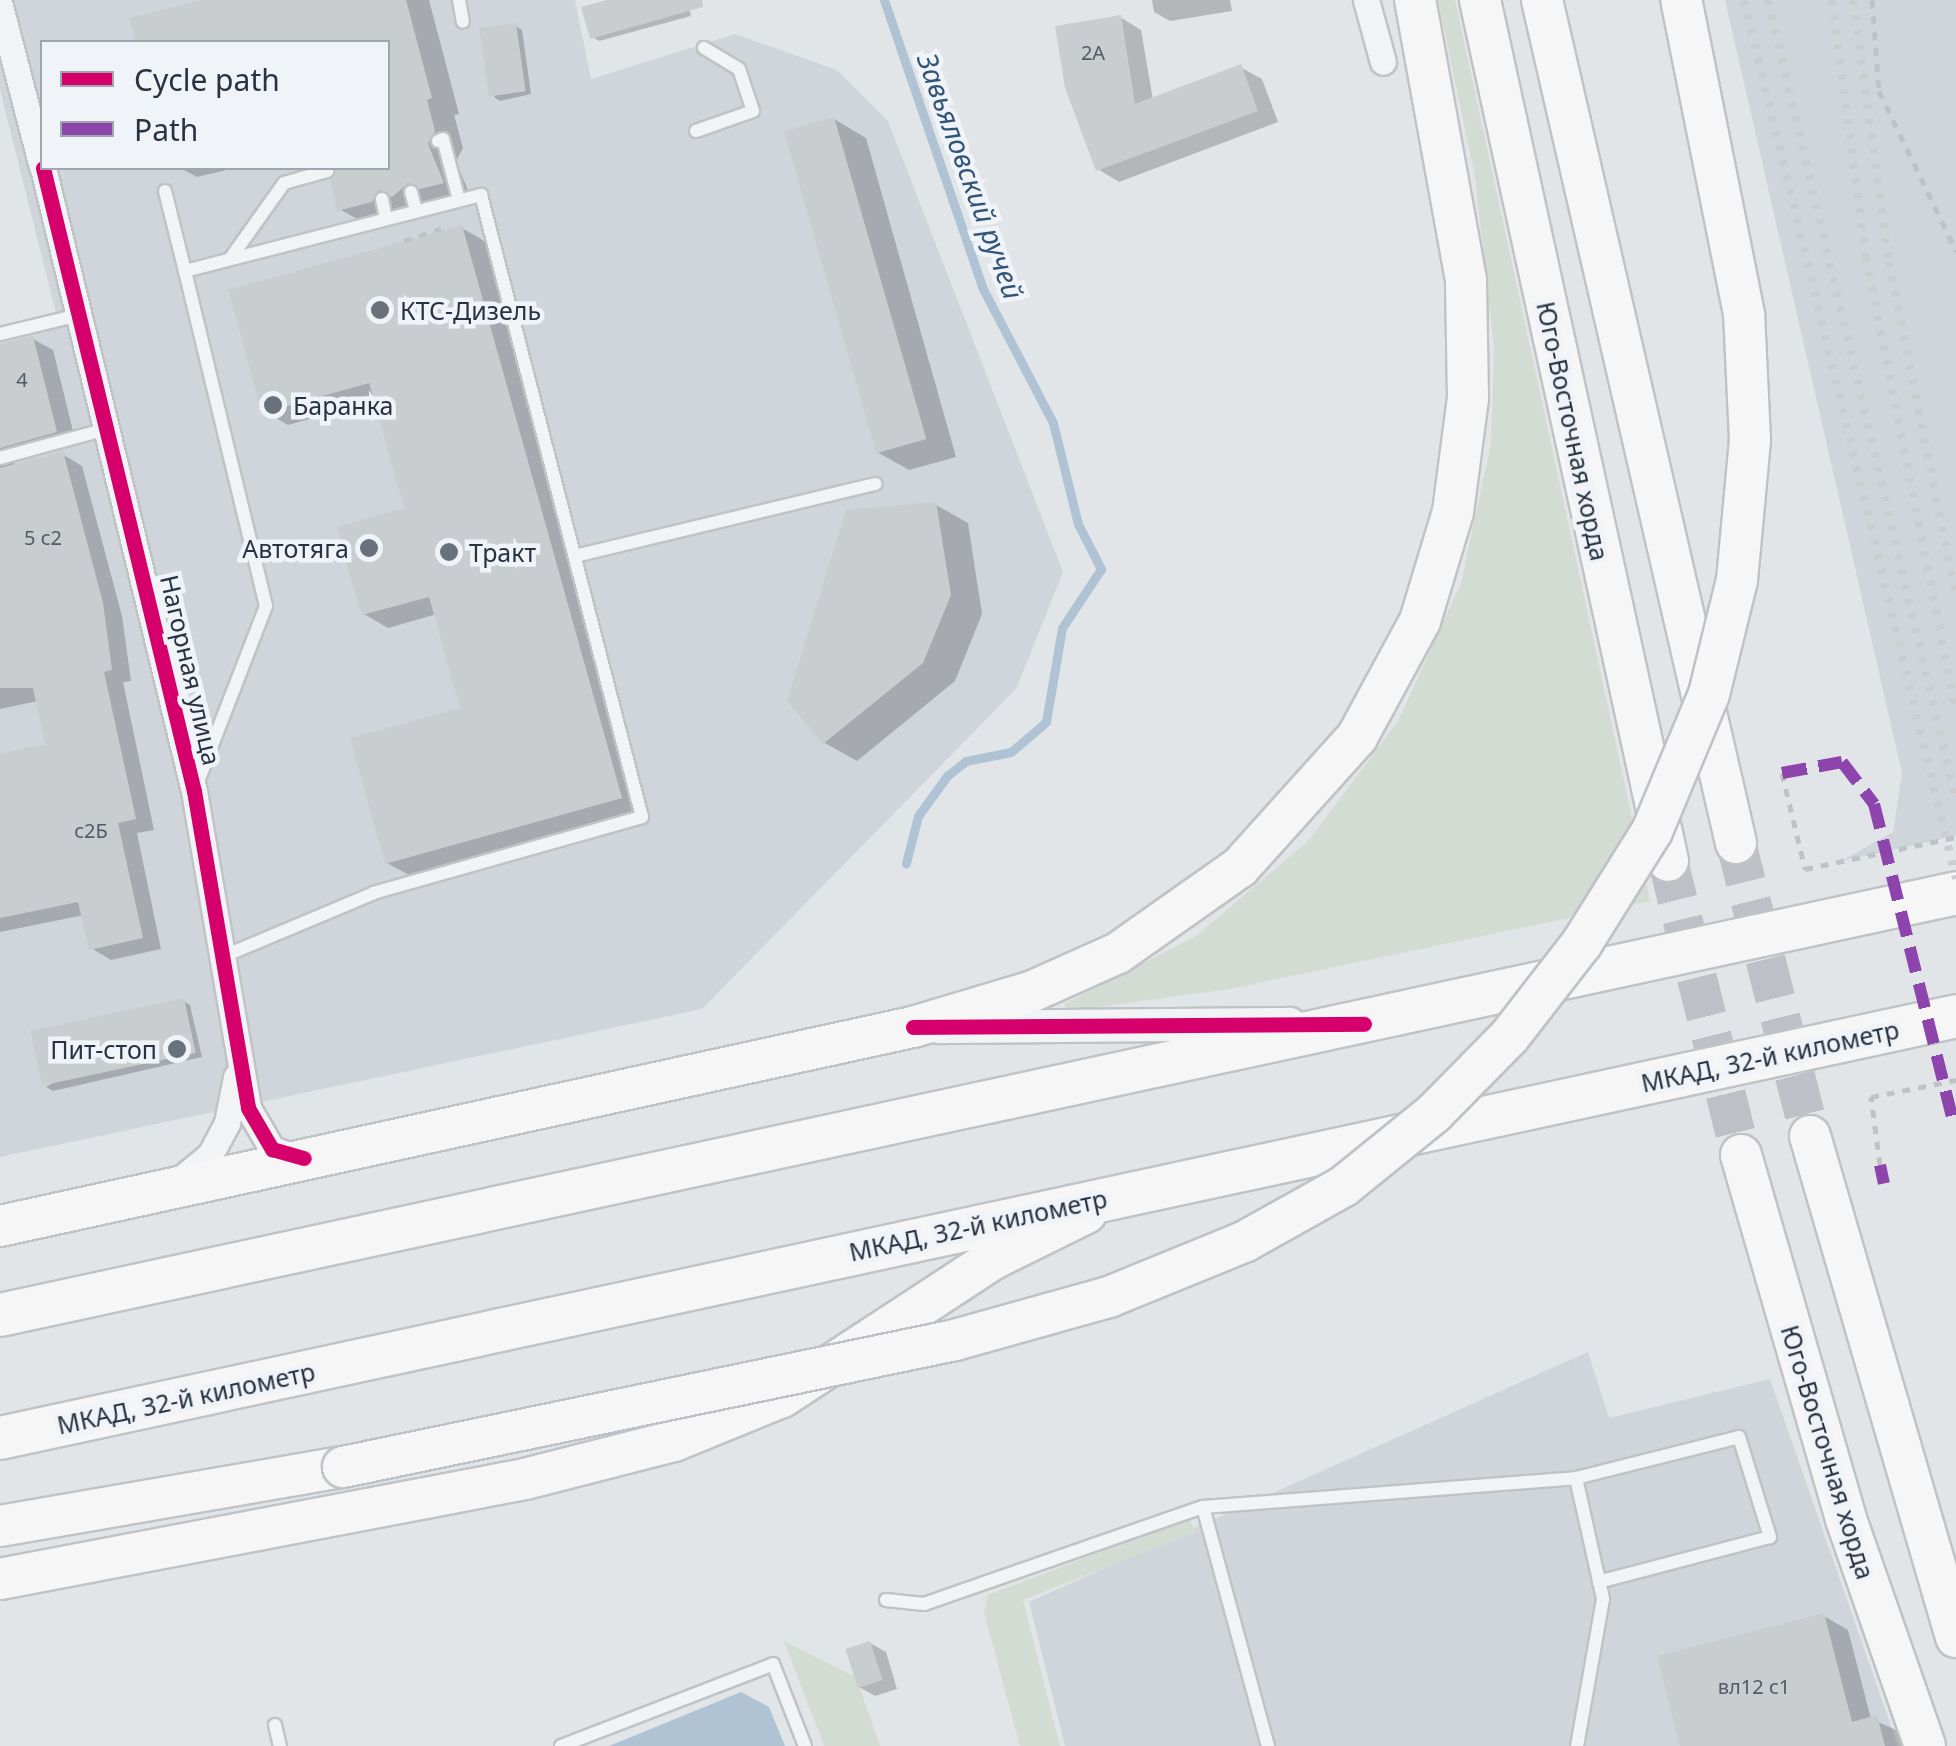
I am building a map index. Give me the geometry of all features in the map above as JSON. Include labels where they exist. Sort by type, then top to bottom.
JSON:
[{"type":"highway","points":[[0,1315],[1956,894]]},
{"type":"highway","name":"МКАД, 32-й километр","points":[[0,1438],[1148,1187],[1956,1016]]},
{"type":"main road","points":[[0,1226],[913,1027],[1033,991],[1173,920],[1240,868],[1322,782],[1402,657],[1453,512],[1468,398],[1466,280],[1416,0]]},
{"type":"main road","name":"Юго-Восточная хорда","points":[[1480,0],[1668,861]]},
{"type":"main road","points":[[1542,0],[1736,843]]},
{"type":"main road","points":[[0,1526],[343,1467],[955,1340],[1109,1297],[1244,1242],[1344,1186],[1434,1113],[1509,1037],[1582,942],[1652,831],[1709,694],[1736,580],[1750,440],[1744,314],[1681,0]]},
{"type":"main road","points":[[1810,1136],[1956,1638]]},
{"type":"main road","name":"Юго-Восточная хорда","points":[[1740,1155],[1841,1503],[1925,1746]]},
{"type":"main road","points":[[0,1579],[525,1479],[674,1441],[782,1397],[991,1260],[1148,1187]]},
{"type":"street","points":[[1366,0],[1383,62]]},
{"type":"street","name":"Нагорная улица","points":[[0,6],[40,156]]},
{"type":"street","name":"Нагорная улица","points":[[44,170],[82,314],[194,791],[224,956],[238,1068],[264,1142],[284,1157],[304,1158]]},
{"type":"street","points":[[913,1027],[1364,1024]]},
{"type":"street","name":"Нагорная улица","points":[[168,1188],[210,1154],[227,1123],[238,1068]]},
{"type":"lane","points":[[459,0],[463,22]]},
{"type":"lane","points":[[696,130],[753,111],[739,69],[704,48]]},
{"type":"lane","points":[[438,140],[443,140],[459,200]]},
{"type":"lane","points":[[230,260],[284,183],[327,171]]},
{"type":"lane","points":[[165,190],[266,606],[194,791]]},
{"type":"lane","points":[[410,192],[416,212]]},
{"type":"lane","points":[[185,272],[481,194],[642,817],[374,893],[224,956]]},
{"type":"lane","points":[[382,199],[386,219]]},
{"type":"lane","points":[[0,334],[82,314]]},
{"type":"lane","points":[[0,458],[109,428]]},
{"type":"lane","points":[[575,556],[876,484]]},
{"type":"lane","points":[[886,1600],[924,1604],[1203,1507],[1576,1478],[1739,1437],[1770,1536],[1599,1582]]},
{"type":"lane","points":[[1576,1478],[1603,1599],[1577,1746]]},
{"type":"lane","points":[[1203,1507],[1268,1746]]},
{"type":"lane","points":[[561,1746],[774,1664],[804,1746]]},
{"type":"lane","points":[[275,1725],[280,1746]]},
{"type":"path","points":[[1872,0],[1879,91],[1956,251]]},
{"type":"path","points":[[404,241],[442,230]]},
{"type":"path","points":[[1782,773],[1805,869],[1956,836]]},
{"type":"path","points":[[1880,1165],[1871,1097],[1956,1080]]},
{"type":"shaded area","points":[[0,0],[575,0],[591,79],[735,34],[837,70],[888,121],[1063,572],[1016,689],[702,1009],[0,1157],[0,331],[57,317],[0,90]]},
{"type":"shaded area","points":[[1438,0],[1455,0],[1650,901],[1230,989],[1068,1011],[1064,1004],[1196,936],[1309,840],[1398,721],[1461,583],[1491,443],[1494,348],[1475,177]]},
{"type":"shaded area","points":[[1725,0],[1956,0],[1956,836],[1841,861],[1893,832],[1902,773]]},
{"type":"shaded area","points":[[1588,1352],[1609,1418],[1770,1379],[1898,1746],[1065,1746],[1029,1602]]},
{"type":"shaded area","points":[[1189,1518],[1196,1532],[1023,1600],[1060,1746],[1020,1746],[984,1613],[988,1595]]},
{"type":"shaded area","points":[[784,1641],[856,1677],[880,1746],[824,1746]]},
{"type":"water","points":[[741,1692],[769,1707],[785,1746],[609,1746]]},
{"type":"building","points":[[202,0],[406,0],[432,98],[427,100],[435,131],[428,144],[444,183],[420,189],[408,183],[392,197],[379,190],[372,202],[337,211],[330,181],[335,170],[390,170],[390,40],[136,40],[130,18]]},
{"type":"building","points":[[607,0],[702,0],[703,7],[590,39],[581,7]]},
{"type":"building","points":[[1121,15],[1135,104],[1241,64],[1258,111],[1096,171],[1065,88],[1055,26]]},
{"type":"building","points":[[516,23],[526,91],[489,96],[479,28]]},
{"type":"building","points":[[834,117],[926,439],[876,453],[784,131]]},
{"type":"building","name":"Тракт","points":[[462,225],[622,798],[385,864],[350,738],[460,708],[429,597],[362,615],[350,577],[337,527],[404,508],[369,383],[262,413],[228,290]]},
{"type":"building","points":[[33,336],[57,432],[0,448],[0,344]]},
{"type":"building","points":[[63,451],[103,603],[112,670],[104,672],[136,819],[118,823],[143,938],[89,950],[78,902],[0,918],[0,754],[45,744],[33,688],[0,688],[0,468]]},
{"type":"building","points":[[936,502],[951,595],[923,663],[823,744],[787,701],[846,510]]},
{"type":"building","points":[[184,998],[196,1053],[42,1085],[30,1031]]},
{"type":"building","points":[[1824,1613],[1852,1722],[1877,1715],[1885,1746],[1680,1746],[1657,1656]]},
{"type":"building","points":[[870,1641],[883,1680],[858,1688],[845,1649]]},
{"type":"waterway","name":"Завьяловский ручей","points":[[884,0],[982,287],[1053,423],[1078,524],[1101,569],[1062,628],[1046,722],[1011,752],[966,761],[947,776],[918,816],[906,863]]},
{"type":"tunnel","points":[[1736,843],[1810,1136]]},
{"type":"tunnel","points":[[1668,861],[1741,1155]]},
{"type":"railway","points":[[1744,0],[1956,879]]},
{"type":"railway","points":[[1768,0],[1956,801]]},
{"type":"railway","points":[[1832,0],[1866,257],[1956,710]]},
{"type":"railway","points":[[1853,0],[1889,262],[1956,598]]},
{"type":"marked path","points":[[1782,773],[1842,762],[1874,804],[1954,1124]]},
{"type":"marked path","points":[[1880,1165],[1884,1184]]},
{"type":"cycle path","points":[[43,170],[194,791],[248,1108],[272,1149],[304,1158]]},
{"type":"cycle path","points":[[913,1027],[1364,1024]]},
{"type":"place","name":"КТС-Дизель","points":[[380,310]]},
{"type":"place","name":"Баранка","points":[[273,405]]},
{"type":"place","name":"Автотяга","points":[[369,548]]},
{"type":"place","name":"Тракт","points":[[449,552]]},
{"type":"place","name":"Пит-стоп","points":[[177,1049]]}]
